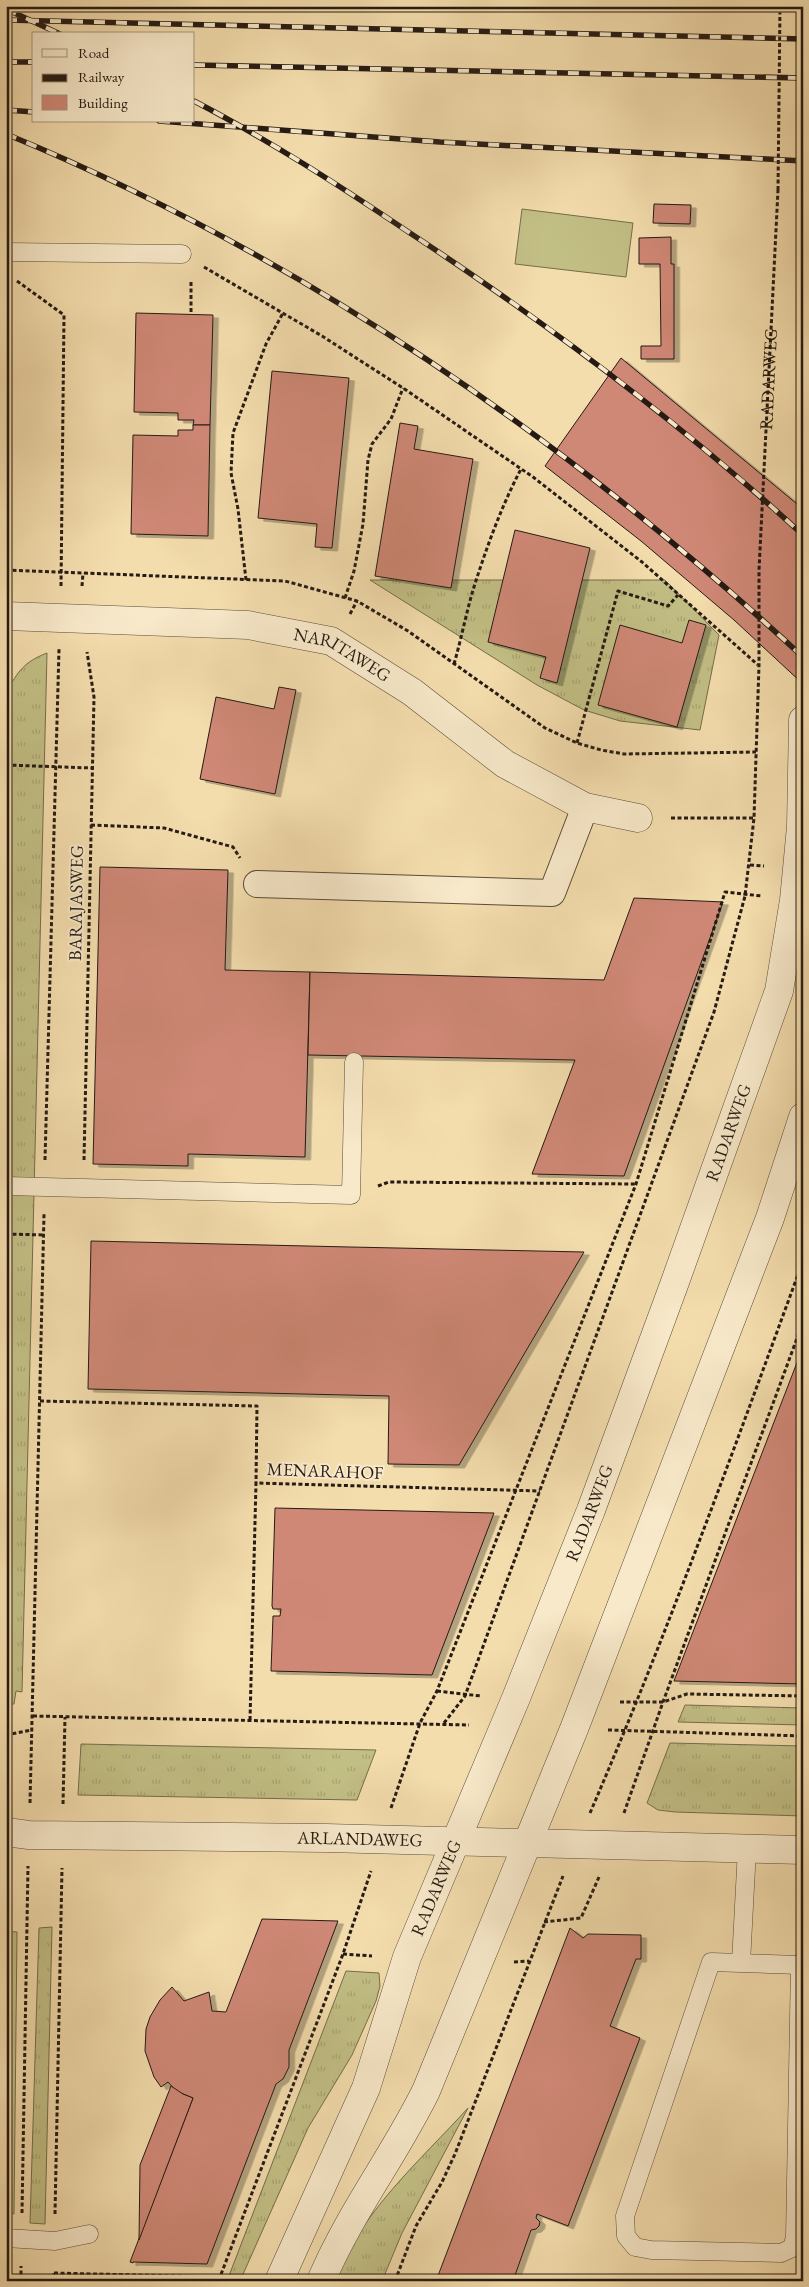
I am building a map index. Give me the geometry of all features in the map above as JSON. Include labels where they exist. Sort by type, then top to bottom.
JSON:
[{"type":"street","name":"NARITAWEG","points":[[6,616],[248,625],[331,641],[412,692],[505,764],[584,808],[638,818]]},
{"type":"street","name":"RADARWEG","points":[[280,2281],[366,2088],[407,1957],[504,1726],[591,1510],[672,1292],[779,991],[794,900],[801,827],[803,720]]},
{"type":"street","points":[[257,884],[552,893],[584,808]]},
{"type":"street","points":[[321,2281],[336,2245],[408,2128],[426,2091],[574,1729],[766,1228],[803,1117]]},
{"type":"street","name":"ARLANDAWEG","points":[[18,1833],[803,1850]]},
{"type":"lane","points":[[6,252],[187,257]]},
{"type":"lane","points":[[6,1186],[352,1194],[354,1062]]},
{"type":"lane","points":[[741,1963],[747,1849]]},
{"type":"lane","points":[[711,1962],[741,1963],[800,1966],[795,2237],[792,2248],[781,2253],[635,2248],[626,2236],[624,2216],[711,1962]]},
{"type":"lane","points":[[14,2238],[55,2241],[89,2234]]},
{"type":"path","name":"RADARWEG","points":[[444,1723],[465,1696],[540,1491],[714,1012],[745,896],[750,866],[754,818],[759,665],[759,570],[778,190],[780,6]]},
{"type":"path","points":[[187,257],[283,313],[403,388],[521,469],[642,562],[759,665]]},
{"type":"path","points":[[187,257],[191,312]]},
{"type":"path","name":"BARAJASWEG","points":[[14,279],[64,314],[62,572],[71,619],[94,698],[83,1188]]},
{"type":"path","points":[[246,580],[231,473],[233,433],[266,344],[283,313]]},
{"type":"path","points":[[345,598],[354,570],[363,524],[368,460],[372,444],[391,419],[403,388]]},
{"type":"path","points":[[454,664],[473,592],[509,492],[521,469]]},
{"type":"path","points":[[6,570],[62,572]]},
{"type":"path","points":[[577,743],[618,591],[668,606],[678,595]]},
{"type":"path","points":[[6,765],[92,768]]},
{"type":"path","points":[[638,818],[754,818]]},
{"type":"path","points":[[91,826],[164,828],[233,847],[257,884]]},
{"type":"path","points":[[54,2273],[220,2279],[343,1954],[420,1723],[437,1690],[636,1184],[725,892]]},
{"type":"path","points":[[352,1194],[389,1182],[636,1184]]},
{"type":"path","points":[[6,1234],[44,1235]]},
{"type":"path","points":[[395,2281],[416,2226],[442,2182],[455,2154],[544,1922],[647,1677],[737,1443],[803,1260]]},
{"type":"path","points":[[544,1922],[581,1918],[612,1846],[803,1322]]},
{"type":"path","points":[[40,1401],[257,1406],[256,1483]]},
{"type":"path","name":"MENARAHOF","points":[[250,1720],[256,1483],[540,1491]]},
{"type":"path","points":[[14,2238],[18,1833],[33,1716],[444,1723],[504,1726]]},
{"type":"path","points":[[54,2281],[65,1717]]},
{"type":"path","points":[[574,1729],[803,1736]]},
{"type":"path","points":[[6,1735],[32,1730]]},
{"type":"green space","points":[[522,209],[633,223],[626,277],[515,264]]},
{"type":"green space","points":[[370,580],[665,580],[719,635],[700,730],[620,721],[584,710],[537,685]]},
{"type":"green space","points":[[47,653],[22,1692],[16,1691],[14,1704],[6,1705],[6,693],[22,668]]},
{"type":"green space","points":[[685,1705],[803,1708],[803,1725],[678,1722]]},
{"type":"green space","points":[[670,1743],[803,1746],[803,1816],[658,1810],[647,1803]]},
{"type":"green space","points":[[81,1744],[376,1750],[357,1800],[78,1795]]},
{"type":"green space","points":[[52,1927],[45,2224],[30,2223],[39,1928]]},
{"type":"green space","points":[[6,1931],[17,1932],[14,2214],[6,2212]]},
{"type":"green space","points":[[346,1971],[379,1973],[380,1986],[376,2001],[352,2055],[308,2128],[240,2281],[227,2281]]},
{"type":"green space","points":[[468,2108],[402,2233],[382,2281],[336,2281],[359,2233],[375,2211]]},
{"type":"building","points":[[654,204],[691,205],[690,224],[653,223]]},
{"type":"building","points":[[671,237],[671,264],[674,264],[674,359],[641,359],[641,346],[661,346],[660,264],[639,264],[639,238]]},
{"type":"building","points":[[136,313],[213,315],[210,425],[193,425],[194,420],[178,420],[178,413],[134,412]]},
{"type":"building","points":[[621,358],[803,509],[803,684],[734,620],[641,541],[545,466]]},
{"type":"building","points":[[272,371],[349,378],[332,548],[315,547],[317,524],[258,518]]},
{"type":"building","points":[[400,423],[418,426],[414,449],[473,459],[451,588],[375,576]]},
{"type":"building","points":[[193,425],[210,425],[208,536],[131,534],[133,435],[178,436],[178,430],[193,430]]},
{"type":"building","points":[[515,530],[590,548],[557,683],[540,678],[546,657],[488,642]]},
{"type":"building","points":[[689,620],[706,625],[677,727],[598,705],[620,625],[682,643]]},
{"type":"building","points":[[279,687],[296,690],[275,794],[200,779],[216,697],[274,709]]},
{"type":"building","points":[[100,867],[228,870],[225,970],[310,972],[305,1157],[188,1154],[188,1166],[93,1164]]},
{"type":"building","points":[[634,898],[723,902],[624,1176],[532,1174],[575,1060],[308,1055],[310,972],[604,980]]},
{"type":"building","points":[[91,1241],[584,1252],[459,1465],[388,1464],[389,1396],[88,1389]]},
{"type":"building","points":[[803,1347],[803,1684],[674,1681]]},
{"type":"building","points":[[275,1508],[494,1513],[432,1675],[271,1671],[273,1616],[280,1616],[281,1609],[273,1609],[272,1606]]},
{"type":"building","points":[[262,1919],[338,1921],[289,2050],[289,2067],[283,2079],[276,2084],[207,2264],[130,2262],[193,2098],[176,2091],[168,2082],[161,2087],[154,2077],[145,2051],[146,2029],[150,2017],[160,2000],[172,1987],[184,2001],[209,1992],[212,2011],[226,2012]]},
{"type":"building","points":[[570,1928],[583,1938],[588,1934],[641,1935],[641,1959],[636,1959],[610,2026],[640,2038],[568,2226],[537,2214],[536,2218],[540,2222],[539,2226],[531,2230],[513,2281],[436,2281]]},
{"type":"building","points":[[171,2086],[193,2098],[139,2240],[140,2165]]},
{"type":"railway","points":[[6,9],[56,32]]},
{"type":"railway","points":[[6,20],[803,39]]},
{"type":"railway","points":[[6,62],[32,62]]},
{"type":"railway","points":[[195,65],[803,78]]},
{"type":"railway","points":[[195,102],[250,131],[384,215],[563,339],[710,453],[803,535]]},
{"type":"railway","points":[[6,110],[32,112]]},
{"type":"railway","points":[[172,122],[440,142],[803,161]]},
{"type":"railway","points":[[6,134],[115,182],[222,236],[326,296],[427,360],[526,429],[621,501],[714,577],[803,657]]}]
